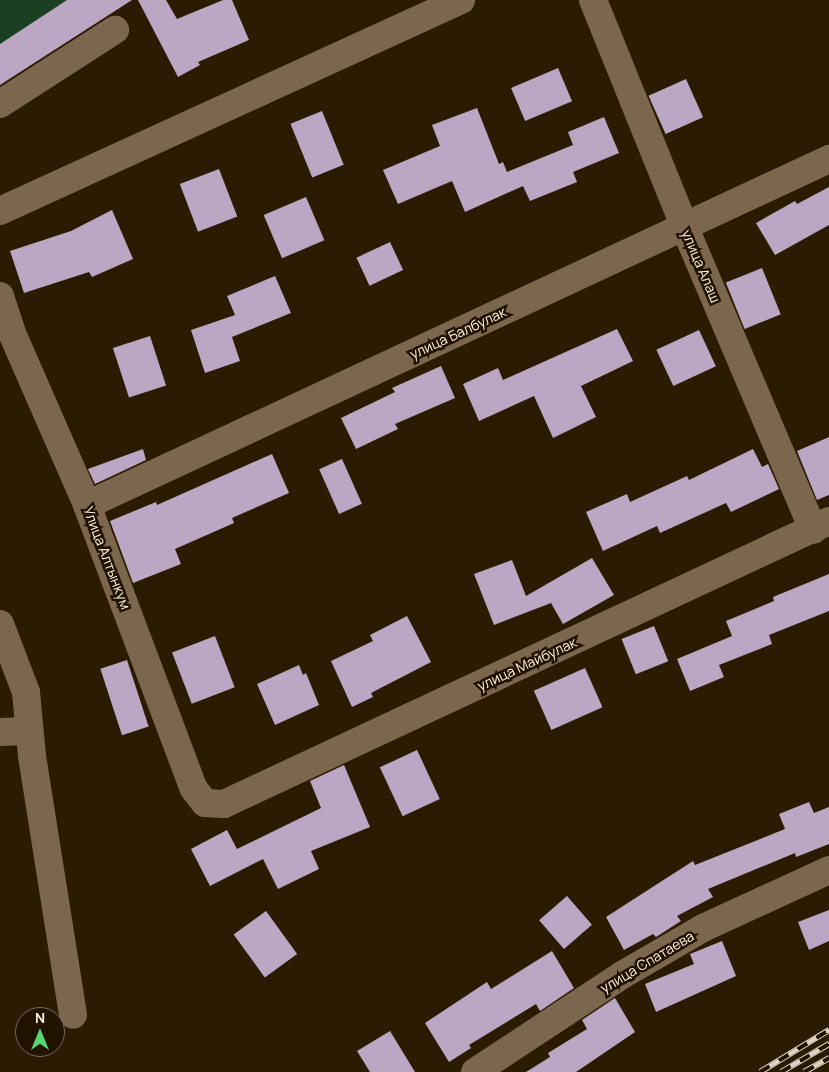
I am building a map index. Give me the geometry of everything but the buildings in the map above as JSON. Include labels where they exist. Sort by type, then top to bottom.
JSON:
[{"type":"street","points":[[0,211],[461,0]]},
{"type":"street","name":"улица Алаш","points":[[593,0],[685,228],[821,526]]},
{"type":"street","points":[[0,104],[114,30]]},
{"type":"street","name":"улица Балбулак","points":[[87,504],[685,228],[829,159]]},
{"type":"street","name":"Улица Алтынкум","points":[[0,296],[6,336],[87,504],[194,789],[206,803],[224,804]]},
{"type":"street","name":"улица Майбулак","points":[[224,804],[821,526]]},
{"type":"street","points":[[0,624],[26,692],[28,731],[73,1016]]},
{"type":"street","points":[[0,732],[28,731]]},
{"type":"street","name":"улица Спатаева","points":[[475,1072],[622,975],[703,928],[829,870]]},
{"type":"green space","points":[[0,0],[69,0],[0,44]]},
{"type":"railway","points":[[760,1072],[829,1030]]},
{"type":"railway","points":[[781,1072],[829,1044]]},
{"type":"railway","points":[[804,1072],[829,1058]]}]
